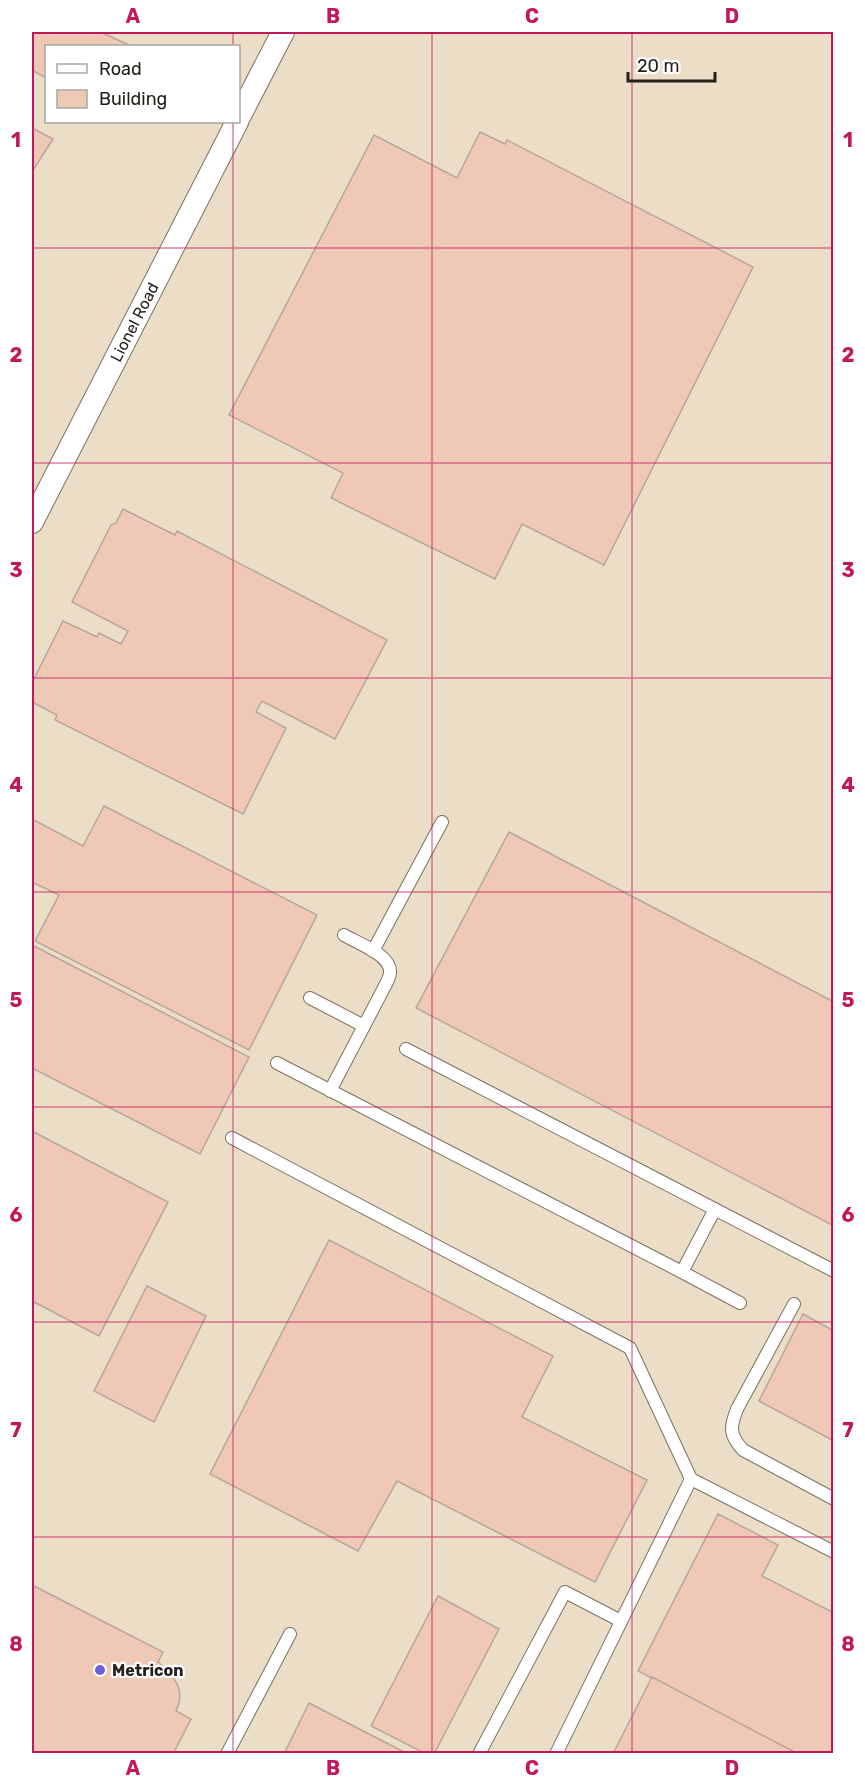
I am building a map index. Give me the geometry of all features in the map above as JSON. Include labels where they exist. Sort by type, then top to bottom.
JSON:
[{"type":"street","name":"Lionel Road","points":[[240,116],[283,32]]},
{"type":"street","name":"Lionel Road","points":[[32,522],[236,123]]},
{"type":"lane","points":[[373,951],[442,822]]},
{"type":"lane","points":[[330,1091],[387,982],[390,972],[387,962],[373,951],[344,935]]},
{"type":"lane","points":[[310,998],[364,1026]]},
{"type":"lane","points":[[406,1048],[834,1271]]},
{"type":"lane","points":[[277,1064],[740,1303]]},
{"type":"lane","points":[[232,1138],[630,1348],[691,1479],[834,1552]]},
{"type":"lane","points":[[682,1272],[715,1209]]},
{"type":"lane","points":[[794,1304],[737,1409],[732,1420],[731,1431],[735,1441],[743,1450],[834,1498]]},
{"type":"lane","points":[[556,1754],[691,1479]]},
{"type":"lane","points":[[479,1754],[565,1592],[621,1621]]},
{"type":"lane","points":[[227,1754],[290,1634]]},
{"type":"shaded area","points":[[32,32],[833,32],[833,1753],[32,1753]]},
{"type":"building","points":[[32,32],[101,32],[129,45],[45,45],[45,77],[32,70]]},
{"type":"building","points":[[32,128],[53,139],[32,172]]},
{"type":"building","points":[[480,132],[505,144],[507,140],[753,267],[604,565],[522,524],[495,579],[331,498],[343,473],[229,415],[374,135],[457,178]]},
{"type":"building","points":[[123,509],[175,535],[177,531],[387,640],[335,739],[262,701],[256,712],[286,728],[243,814],[55,720],[57,715],[32,702],[32,683],[63,621],[97,637],[99,633],[121,644],[128,631],[72,602],[111,525],[116,523]]},
{"type":"building","points":[[104,806],[317,915],[249,1050],[35,941],[59,895],[32,882],[32,819],[83,846]]},
{"type":"building","points":[[509,832],[834,1002],[834,1226],[416,1008]]},
{"type":"building","points":[[32,945],[249,1057],[200,1154],[32,1068]]},
{"type":"building","points":[[32,1131],[168,1202],[99,1336],[32,1301]]},
{"type":"building","points":[[329,1240],[553,1356],[522,1417],[647,1480],[595,1582],[397,1481],[358,1551],[210,1474]]},
{"type":"building","points":[[147,1286],[206,1316],[154,1422],[94,1391]]},
{"type":"building","points":[[803,1314],[834,1331],[834,1441],[759,1401]]},
{"type":"building","points":[[718,1514],[778,1545],[762,1576],[834,1613],[834,1754],[798,1754],[638,1671]]},
{"type":"building","name":"Metricon","points":[[32,1585],[163,1652],[158,1662],[171,1673],[180,1694],[176,1711],[191,1719],[173,1754],[32,1754]]},
{"type":"building","points":[[438,1596],[499,1629],[434,1754],[426,1754],[371,1726]]},
{"type":"building","points":[[652,1677],[798,1754],[613,1754]]},
{"type":"building","points":[[309,1703],[367,1733],[408,1754],[284,1754]]},
{"type":"place","name":"Metricon","points":[[100,1670]]}]
